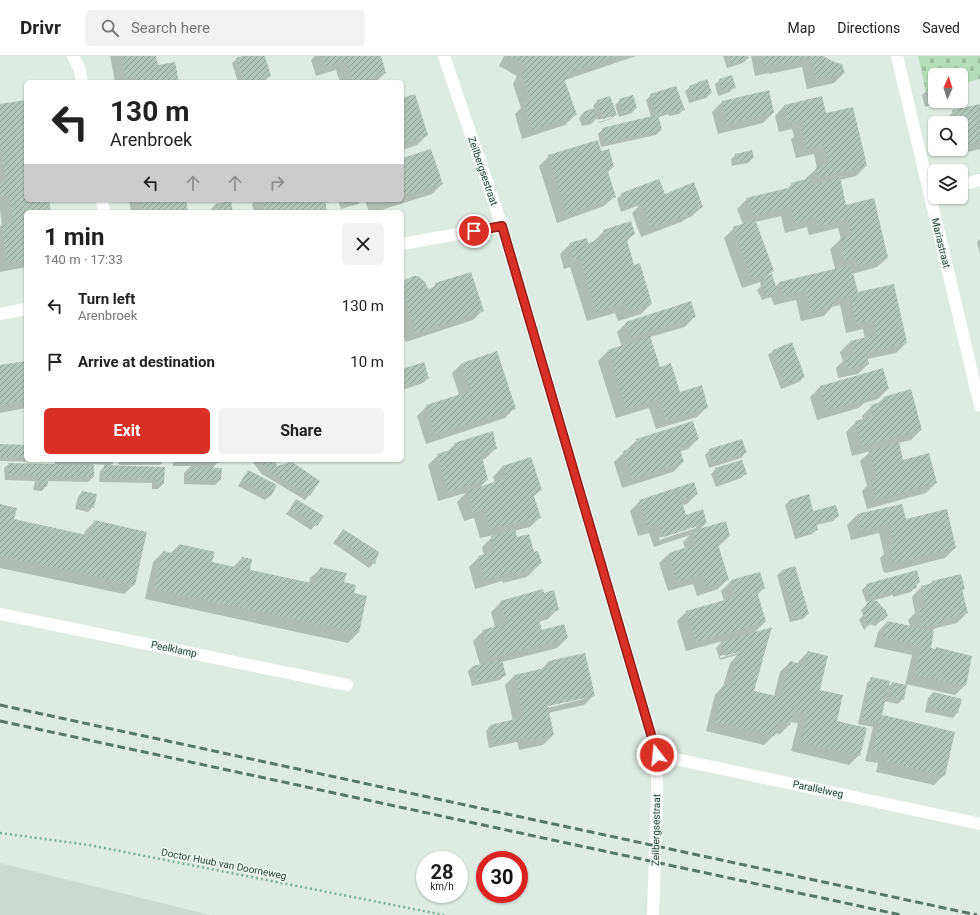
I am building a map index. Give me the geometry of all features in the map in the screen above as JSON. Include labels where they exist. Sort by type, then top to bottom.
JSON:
[{"type":"street","points":[[73,56],[80,70],[82,80]]},
{"type":"street","name":"Zeilbergsestraat","points":[[444,56],[502,226],[657,755],[653,915]]},
{"type":"street","name":"Mariastraat","points":[[897,56],[928,176]]},
{"type":"street","points":[[968,183],[980,180]]},
{"type":"street","name":"Mariastraat","points":[[935,204],[980,406]]},
{"type":"street","points":[[404,244],[502,226]]},
{"type":"street","points":[[0,314],[24,309]]},
{"type":"street","name":"Peelklamp","points":[[0,614],[347,685]]},
{"type":"street","name":"Parallelweg","points":[[657,755],[980,824]]},
{"type":"path","name":"Doctor Huub van Doorneweg","points":[[0,834],[89,845],[444,915]]},
{"type":"shaded area","points":[[0,863],[210,915],[0,915]]},
{"type":"green space","points":[[918,56],[980,56],[980,79],[968,82],[968,68],[928,68],[928,92],[926,92]]},
{"type":"building","points":[[122,56],[156,56],[158,65],[175,62],[179,80],[138,80],[137,76],[125,79]]},
{"type":"building","points":[[242,56],[265,56],[271,76],[258,80],[243,80],[236,58]]},
{"type":"building","points":[[322,56],[381,56],[386,73],[365,80],[352,80],[346,61],[326,67]]},
{"type":"building","points":[[507,56],[618,56],[570,72],[565,81],[577,115],[532,130],[524,103],[531,101],[522,74],[526,66]]},
{"type":"building","points":[[729,56],[748,56],[749,58],[731,64]]},
{"type":"building","points":[[763,56],[823,56],[842,64],[845,73],[816,79],[811,58],[779,65],[779,63],[765,66]]},
{"type":"building","points":[[732,75],[736,88],[723,91],[719,79]]},
{"type":"building","points":[[707,79],[712,93],[694,99],[689,86]]},
{"type":"building","points":[[676,86],[685,110],[674,112],[673,110],[658,115],[662,130],[606,143],[602,128],[656,115],[650,94]]},
{"type":"building","points":[[769,90],[774,113],[727,124],[722,101]]},
{"type":"building","points":[[415,94],[428,135],[404,143],[404,97]]},
{"type":"building","points":[[633,95],[637,108],[624,113],[619,99]]},
{"type":"building","points":[[610,96],[617,115],[603,119],[597,100]]},
{"type":"building","points":[[822,96],[826,113],[853,107],[867,166],[818,178],[816,167],[829,164],[824,145],[806,149],[801,128],[804,127],[802,120],[789,123],[784,105]]},
{"type":"building","points":[[24,100],[24,202],[49,202],[51,210],[24,210],[24,260],[7,263],[1,224],[13,222],[9,195],[0,197],[0,182],[6,181],[0,144],[0,104]]},
{"type":"building","points":[[980,104],[980,142],[968,145],[968,116],[953,116],[952,110],[968,108],[968,107]]},
{"type":"building","points":[[593,108],[597,119],[587,122],[583,112]]},
{"type":"building","points":[[598,140],[601,151],[609,149],[614,167],[607,169],[616,197],[567,214],[548,155]]},
{"type":"building","points":[[431,149],[443,184],[404,196],[404,157]]},
{"type":"building","points":[[752,150],[754,158],[737,162],[735,154]]},
{"type":"building","points":[[840,177],[846,205],[874,198],[888,258],[859,266],[856,258],[845,260],[840,238],[852,235],[848,219],[819,226],[816,218],[795,223],[791,207],[754,216],[746,198],[792,187],[791,183],[810,178],[812,185]]},
{"type":"building","points":[[659,179],[665,194],[694,182],[703,207],[692,211],[692,213],[651,228],[641,203],[626,208],[621,193]]},
{"type":"building","points":[[140,202],[186,202],[188,210],[142,210]]},
{"type":"building","points":[[231,202],[233,210],[216,210],[215,204]]},
{"type":"building","points":[[263,202],[325,202],[327,210],[265,210]]},
{"type":"building","points":[[755,219],[774,271],[752,279],[733,227]]},
{"type":"building","points":[[631,221],[635,234],[626,237],[634,265],[640,263],[652,304],[628,311],[625,303],[596,312],[580,258],[574,260],[569,243],[587,238],[588,243],[606,238],[603,230]]},
{"type":"building","points":[[851,265],[858,292],[894,284],[907,343],[866,353],[869,364],[847,369],[845,357],[854,355],[850,341],[876,335],[873,320],[856,324],[850,296],[833,300],[835,306],[811,312],[806,291],[784,296],[779,282]]},
{"type":"building","points":[[471,272],[484,311],[416,333],[407,307],[404,292],[405,280],[413,276],[418,276],[425,282],[428,289],[436,286],[435,283]]},
{"type":"building","points":[[772,274],[778,292],[767,296],[761,284],[766,282],[764,277]]},
{"type":"building","points":[[691,301],[696,317],[631,337],[626,322]]},
{"type":"building","points":[[650,336],[660,367],[671,363],[680,392],[702,385],[708,408],[666,420],[659,399],[626,409],[608,350]]},
{"type":"building","points":[[792,342],[805,377],[786,384],[773,350]]},
{"type":"building","points":[[497,351],[516,409],[435,434],[426,405],[471,391],[462,363]]},
{"type":"building","points":[[24,361],[24,401],[0,405],[0,365]]},
{"type":"building","points":[[424,362],[429,378],[404,386],[404,368]]},
{"type":"building","points":[[883,368],[889,389],[869,395],[870,399],[827,410],[820,386]]},
{"type":"building","points":[[911,389],[922,430],[862,446],[855,421],[874,416],[871,405],[885,401],[883,397]]},
{"type":"building","points":[[693,421],[699,439],[679,446],[684,462],[632,479],[623,451],[639,446],[636,439]]},
{"type":"building","points":[[493,431],[497,449],[481,453],[488,480],[448,492],[437,454],[456,448],[454,443]]},
{"type":"building","points":[[742,439],[747,453],[714,463],[709,449]]},
{"type":"building","points":[[899,442],[903,460],[929,453],[937,483],[876,500],[871,480],[877,479],[869,451]]},
{"type":"building","points":[[0,444],[24,445],[24,457],[0,457]]},
{"type":"building","points":[[531,457],[542,490],[533,493],[541,518],[490,529],[484,509],[473,512],[467,491],[506,478],[502,466]]},
{"type":"building","points":[[742,460],[747,474],[720,483],[715,468]]},
{"type":"building","points":[[261,462],[276,462],[277,466],[292,462],[320,481],[310,496],[267,470]]},
{"type":"building","points":[[8,463],[94,465],[94,477],[49,477],[47,487],[37,485],[39,476],[9,475]]},
{"type":"building","points":[[104,465],[165,467],[164,484],[156,484],[157,479],[103,478]]},
{"type":"building","points":[[189,467],[222,468],[221,480],[188,480]]},
{"type":"building","points":[[248,470],[277,485],[271,496],[242,481]]},
{"type":"building","points":[[694,482],[698,494],[681,499],[686,515],[703,509],[707,523],[664,537],[659,524],[648,527],[639,500]]},
{"type":"building","points":[[82,491],[97,494],[94,508],[79,505]]},
{"type":"building","points":[[809,494],[813,511],[836,505],[839,516],[816,523],[818,530],[799,535],[789,500]]},
{"type":"building","points":[[296,499],[324,516],[317,526],[290,508]]},
{"type":"building","points":[[0,504],[17,508],[14,519],[91,536],[94,520],[147,532],[135,585],[0,556]]},
{"type":"building","points":[[902,504],[906,519],[947,509],[956,548],[897,563],[892,561],[890,548],[893,543],[889,524],[861,531],[857,514]]},
{"type":"building","points":[[726,521],[730,536],[717,541],[729,580],[706,587],[703,574],[677,582],[669,553],[696,544],[692,531]]},
{"type":"building","points":[[343,529],[379,552],[375,564],[337,538]]},
{"type":"building","points":[[515,529],[517,537],[529,534],[534,552],[538,551],[542,563],[537,564],[538,567],[513,574],[512,572],[485,580],[478,556],[495,551],[491,536]]},
{"type":"building","points":[[179,544],[215,552],[212,562],[239,568],[242,557],[252,559],[250,570],[316,584],[320,567],[347,573],[344,582],[356,585],[354,593],[367,596],[359,633],[154,589],[163,551],[176,554]]},
{"type":"building","points":[[795,566],[809,614],[795,618],[782,570]]},
{"type":"building","points":[[917,570],[920,582],[916,584],[917,588],[898,592],[898,590],[870,598],[866,584]]},
{"type":"building","points":[[760,572],[765,588],[757,591],[766,622],[696,642],[686,611],[735,597],[731,580]]},
{"type":"building","points":[[961,574],[965,589],[962,589],[968,613],[941,620],[942,623],[922,627],[918,609],[926,608],[921,586],[933,583],[932,581]]},
{"type":"building","points":[[543,589],[544,593],[554,590],[559,610],[538,616],[542,630],[564,624],[568,638],[491,658],[482,630],[507,623],[500,601]]},
{"type":"building","points":[[870,599],[877,601],[885,609],[888,616],[881,621],[875,620],[869,626],[863,614],[867,610],[866,604]]},
{"type":"building","points":[[887,621],[934,631],[931,648],[936,649],[936,647],[972,656],[966,686],[915,675],[921,646],[883,637]]},
{"type":"building","points":[[772,627],[754,691],[781,697],[790,661],[805,665],[808,651],[828,656],[820,690],[843,695],[837,721],[867,728],[860,756],[800,742],[807,714],[794,711],[790,725],[778,721],[775,736],[715,722],[724,684],[730,685],[739,652],[725,656],[721,642]]},
{"type":"building","points":[[585,653],[595,696],[548,706],[554,735],[529,741],[528,737],[494,744],[490,725],[523,717],[515,675],[549,667],[548,661]]},
{"type":"building","points":[[502,659],[506,676],[477,682],[473,666]]},
{"type":"building","points":[[871,677],[890,681],[881,719],[883,715],[955,732],[945,776],[886,762],[888,754],[873,750],[880,723],[862,719]]},
{"type":"building","points":[[892,682],[907,685],[904,700],[889,697]]},
{"type":"building","points":[[933,692],[962,699],[958,713],[929,707]]},
{"type":"railway","points":[[0,705],[977,915]]},
{"type":"railway","points":[[0,721],[901,915]]},
{"type":"route","points":[[474,231],[502,226],[657,755]]}]
